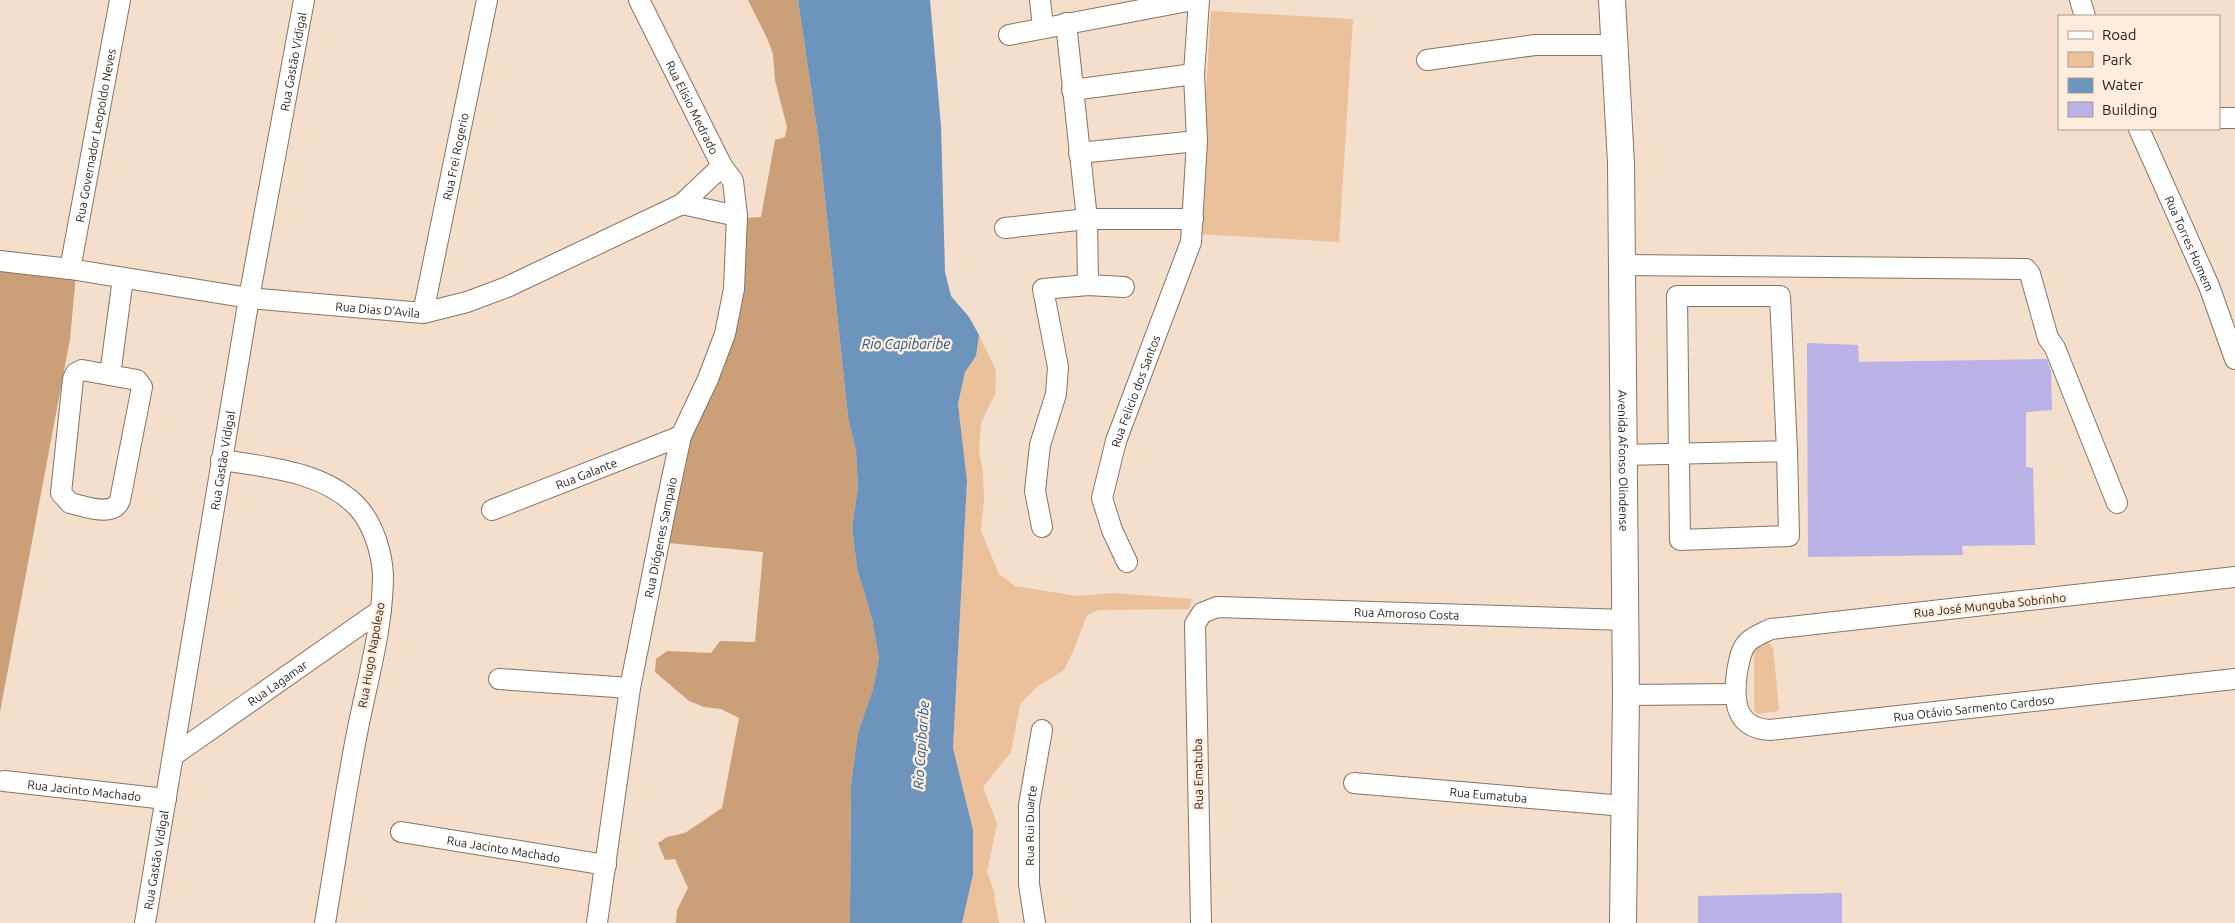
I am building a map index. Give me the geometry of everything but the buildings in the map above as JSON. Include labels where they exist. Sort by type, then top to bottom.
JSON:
[{"type":"main road","name":"Avenida Afonso Olindense","points":[[1612,0],[1616,45],[1621,163],[1626,695],[1622,923]]},
{"type":"street","name":"Rua Governador Leopoldo Neves","points":[[70,269],[120,0]]},
{"type":"street","name":"Rua Gastão Vidigal","points":[[145,923],[221,460],[304,0]]},
{"type":"street","name":"Rua Frei Rogerio","points":[[423,313],[487,0]]},
{"type":"street","name":"Rua Elísio Medrado","points":[[639,0],[722,166],[733,181],[738,216]]},
{"type":"street","points":[[1040,0],[1043,28]]},
{"type":"street","points":[[1009,35],[1193,0]]},
{"type":"street","name":"Rua Felicio dos Santos","points":[[1127,562],[1112,530],[1102,498],[1122,424],[1184,266],[1191,242],[1196,141],[1194,74],[1199,0]]},
{"type":"street","points":[[2080,0],[2085,15]]},
{"type":"street","points":[[1066,23],[1087,219],[1088,285]]},
{"type":"street","points":[[1427,60],[1536,45],[1616,45]]},
{"type":"street","points":[[1072,90],[1194,74]]},
{"type":"street","points":[[2220,118],[2235,118]]},
{"type":"street","name":"Rua Torres Homem","points":[[2139,130],[2209,286],[2235,359]]},
{"type":"street","points":[[1079,153],[1196,141]]},
{"type":"street","name":"Rua Dias D'Avila","points":[[0,261],[70,269],[249,298],[423,313],[467,302],[507,287],[682,204],[722,166]]},
{"type":"street","points":[[682,204],[738,216]]},
{"type":"street","name":"Rua Diógenes Sampaio","points":[[597,923],[630,688],[682,436],[708,380],[725,334],[734,288],[738,216]]},
{"type":"street","points":[[1005,228],[1087,219],[1193,219]]},
{"type":"street","points":[[1622,265],[2026,269],[2030,274],[2048,338],[2055,348],[2117,503]]},
{"type":"street","points":[[110,375],[123,278]]},
{"type":"street","points":[[1042,527],[1035,490],[1040,445],[1056,394],[1058,367],[1043,289],[1088,285],[1124,287]]},
{"type":"street","points":[[1677,296],[1780,296],[1789,536],[1680,540],[1679,453],[1677,296]]},
{"type":"street","points":[[82,370],[110,375],[137,380],[142,387],[120,500],[116,507],[108,510],[70,503],[63,497],[61,488],[74,376],[82,370]]},
{"type":"street","name":"Rua Galante","points":[[492,510],[682,436]]},
{"type":"street","points":[[1624,455],[1787,451]]},
{"type":"street","name":"Rua Hugo Napoleao","points":[[221,460],[253,465],[316,480],[349,499],[370,526],[376,540],[383,574],[381,610],[353,755],[325,923]]},
{"type":"street","name":"Rua José Munguba Sobrinho","points":[[1734,694],[1741,653],[1748,642],[1771,630],[2235,577]]},
{"type":"street","name":"Rua Amoroso Costa","points":[[1195,624],[1202,612],[1217,607],[1625,620]]},
{"type":"street","name":"Rua Lagamar","points":[[174,755],[381,610]]},
{"type":"street","name":"Rua Ematuba","points":[[1195,624],[1201,923]]},
{"type":"street","points":[[499,679],[630,688]]},
{"type":"street","name":"Rua Otávio Sarmento Cardoso","points":[[1734,694],[1738,711],[1745,721],[1756,729],[1770,730],[2235,679]]},
{"type":"street","points":[[1626,695],[1734,694]]},
{"type":"street","name":"Rua Rui Duarte","points":[[1035,923],[1029,884],[1029,805],[1042,730]]},
{"type":"street","name":"Rua Jacinto Machado","points":[[4,781],[166,799]]},
{"type":"street","name":"Rua Eumatuba","points":[[1354,783],[1624,806]]},
{"type":"street","name":"Rua Jacinto Machado","points":[[400,832],[606,865]]},
{"type":"green space","points":[[1211,11],[1353,19],[1339,242],[1197,234]]},
{"type":"green space","points":[[979,335],[996,370],[995,394],[981,423],[979,451],[983,473],[984,500],[981,531],[999,574],[1015,586],[1077,596],[1114,593],[1192,599],[1189,609],[1099,610],[1087,615],[1064,670],[1038,686],[1020,704],[1011,752],[983,787],[997,824],[987,872],[993,888],[999,923],[962,923],[973,830],[953,748],[967,481],[958,404],[965,372],[976,356]]},
{"type":"green space","points":[[1769,643],[1773,648],[1779,709],[1778,711],[1758,714],[1754,711],[1754,649],[1758,644]]},
{"type":"shaded area","points":[[748,0],[798,0],[819,142],[848,417],[856,451],[858,487],[852,528],[857,568],[872,619],[879,658],[873,689],[858,733],[851,784],[850,923],[676,923],[677,910],[688,888],[675,859],[665,860],[658,843],[667,837],[685,833],[722,808],[739,718],[721,709],[704,707],[689,701],[655,672],[656,659],[667,651],[711,653],[720,641],[755,642],[763,552],[668,543],[690,439],[723,370],[737,317],[747,218],[761,217],[775,140],[785,137],[787,127],[775,80],[773,54]]},
{"type":"shaded area","points":[[0,267],[76,274],[70,339],[0,712]]},
{"type":"water","name":"Rio Capibaribe","points":[[798,0],[930,0],[941,126],[945,272],[951,296],[969,317],[979,335],[976,356],[965,372],[958,404],[967,481],[953,748],[973,830],[973,874],[962,923],[850,923],[851,784],[858,733],[873,689],[879,658],[872,619],[857,568],[852,528],[858,487],[856,451],[848,417],[819,142]]}]
